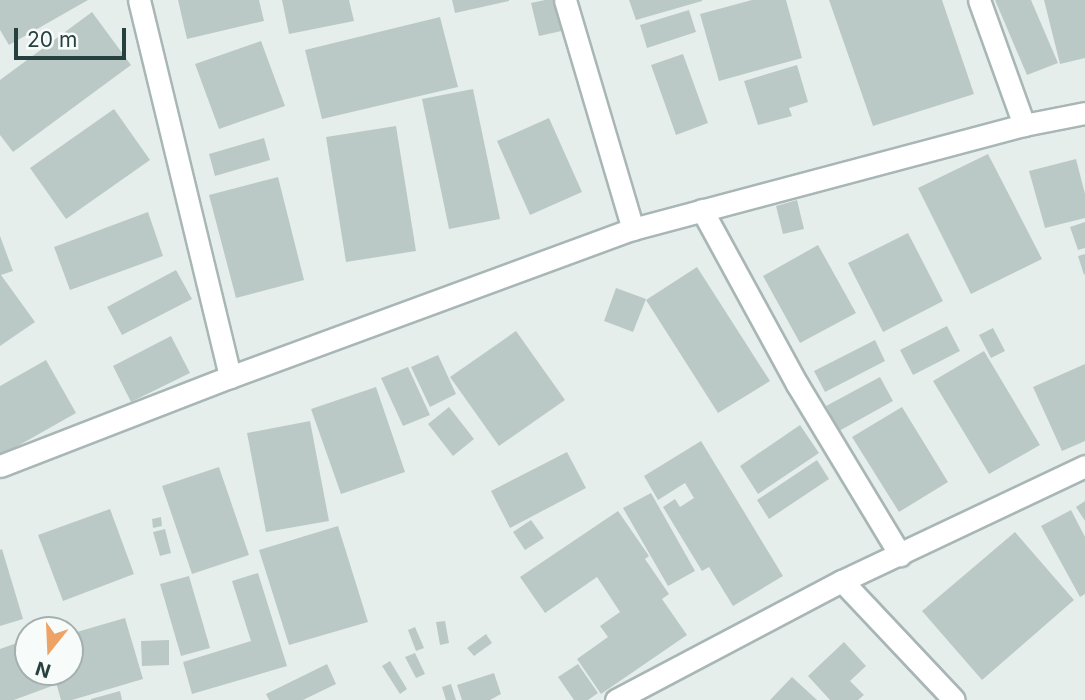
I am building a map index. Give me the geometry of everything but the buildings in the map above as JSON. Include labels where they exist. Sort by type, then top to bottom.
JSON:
[{"type":"street","points":[[139,0],[230,377]]},
{"type":"street","points":[[565,0],[633,229]]},
{"type":"street","points":[[979,0],[1024,125]]},
{"type":"street","points":[[0,466],[230,377],[633,229],[1024,125],[1085,113]]},
{"type":"street","points":[[702,210],[797,384],[900,555]]},
{"type":"street","points":[[616,700],[842,581],[1085,466]]},
{"type":"street","points":[[842,581],[954,700]]}]
